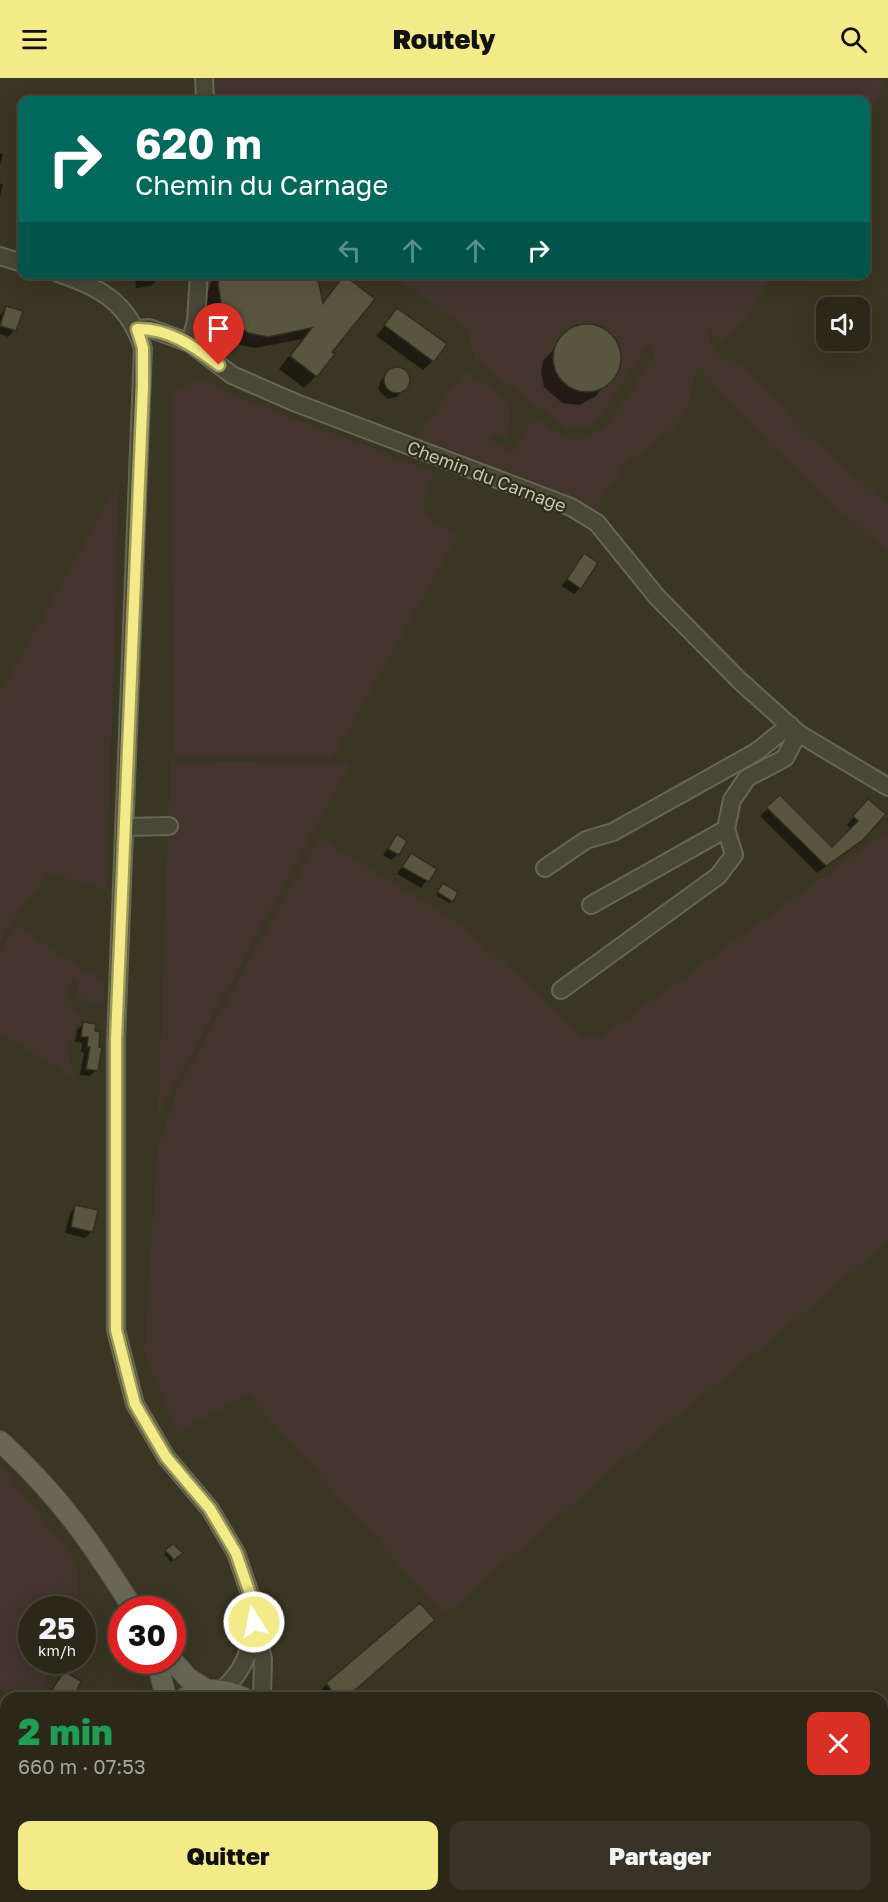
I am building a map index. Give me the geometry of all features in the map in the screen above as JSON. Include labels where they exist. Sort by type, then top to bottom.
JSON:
[{"type":"main road","points":[[0,1441],[39,1477],[82,1528],[125,1596]]},
{"type":"main road","points":[[160,1674],[165,1692]]},
{"type":"main road","points":[[184,1674],[188,1678],[222,1692]]},
{"type":"main road","points":[[207,1692],[214,1690]]},
{"type":"street","points":[[204,78],[205,96]]},
{"type":"street","points":[[0,256],[18,262]]},
{"type":"street","points":[[72,279],[90,286],[127,312],[137,329],[143,348],[116,1039],[116,1330],[135,1404],[166,1457],[210,1509],[236,1553],[250,1594],[262,1659],[261,1692]]},
{"type":"street","points":[[190,343],[196,321],[199,279]]},
{"type":"street","name":"Chemin du Carnage","points":[[137,329],[149,328],[190,343],[232,375],[296,403],[571,507],[597,523],[665,605],[738,680],[794,729],[888,787]]},
{"type":"street","points":[[561,990],[718,876],[734,855],[726,829],[732,800],[747,778],[785,758],[794,729]]},
{"type":"street","points":[[545,868],[586,840],[613,832],[794,729]]},
{"type":"street","points":[[125,827],[169,826]]},
{"type":"street","points":[[591,905],[726,829]]},
{"type":"street","points":[[214,1690],[239,1674],[249,1652],[254,1622]]},
{"type":"shaded area","points":[[213,78],[888,78],[870,111],[870,96],[212,96]]},
{"type":"shaded area","points":[[208,279],[220,279],[221,301],[234,324],[250,333],[288,333],[292,341],[212,340],[206,329]]},
{"type":"shaded area","points":[[398,279],[770,279],[743,323],[722,343],[709,331],[711,344],[724,361],[731,360],[746,367],[801,429],[888,505],[888,554],[768,444],[698,366],[689,403],[676,426],[626,464],[593,512],[420,442],[418,436],[460,376],[466,371],[504,397],[508,404],[510,413],[505,438],[494,433],[490,439],[512,452],[530,424],[541,420],[568,438],[578,439],[589,436],[600,428],[622,404],[655,354],[647,347],[597,421],[586,428],[567,429],[475,360],[466,327]]},
{"type":"shaded area","points":[[203,378],[226,392],[435,472],[423,499],[426,515],[458,536],[333,758],[174,756],[171,392]]},
{"type":"shaded area","points":[[119,481],[107,890],[49,874],[17,914],[0,943],[0,692]]},
{"type":"shaded area","points":[[170,761],[351,763],[158,1115]]},
{"type":"shaded area","points":[[888,830],[888,1241],[784,1330],[632,1453],[444,1616],[248,1395],[177,1433],[144,1352],[157,1151],[178,1087],[319,837],[464,926],[583,1036],[600,1037]]},
{"type":"shaded area","points":[[16,925],[104,982],[104,1005],[92,1004],[77,996],[78,986],[75,977],[64,993],[81,1017],[67,1051],[79,1082],[0,1033],[0,953]]},
{"type":"shaded area","points":[[0,1464],[12,1475],[11,1478],[77,1562],[79,1596],[18,1596],[18,1674],[48,1674],[44,1681],[50,1692],[3,1692],[0,1690]]},
{"type":"building","points":[[219,279],[318,279],[323,303],[341,279],[349,279],[375,299],[332,352],[335,354],[317,377],[290,356],[312,328],[268,337],[248,333],[232,321],[221,304]]},
{"type":"building","points":[[6,306],[23,311],[16,331],[0,326]]},
{"type":"building","points":[[397,308],[447,344],[434,362],[384,325]]},
{"type":"building","points":[[587,324],[600,327],[611,334],[618,345],[621,358],[618,371],[611,382],[600,389],[587,392],[574,389],[563,382],[556,371],[553,358],[556,345],[563,334],[574,327]]},
{"type":"building","points":[[397,367],[406,371],[410,380],[406,389],[397,393],[388,389],[384,380],[388,371]]},
{"type":"building","points":[[584,553],[598,563],[581,589],[567,579]]},
{"type":"building","points":[[780,795],[832,847],[858,821],[853,816],[868,799],[886,814],[863,840],[826,866],[766,807]]},
{"type":"building","points":[[397,834],[407,841],[399,855],[388,849]]},
{"type":"building","points":[[411,853],[437,869],[429,882],[402,867]]},
{"type":"building","points":[[443,883],[458,892],[453,902],[437,892]]},
{"type":"building","points":[[83,1022],[96,1024],[95,1031],[100,1032],[99,1047],[102,1048],[98,1071],[86,1069],[90,1047],[87,1047],[88,1037],[81,1037]]},
{"type":"building","points":[[75,1205],[98,1210],[93,1232],[71,1227]]},
{"type":"building","points":[[173,1544],[183,1553],[174,1560],[165,1550]]},
{"type":"building","points":[[420,1603],[435,1620],[353,1692],[333,1692],[326,1683]]},
{"type":"building","points":[[62,1674],[69,1674],[81,1681],[77,1690],[80,1692],[52,1690]]},
{"type":"route","points":[[219,365],[190,343],[149,328],[137,329],[143,348],[143,386],[116,1039],[116,1330],[135,1404],[166,1457],[210,1509],[236,1553],[250,1594],[254,1622]]}]
